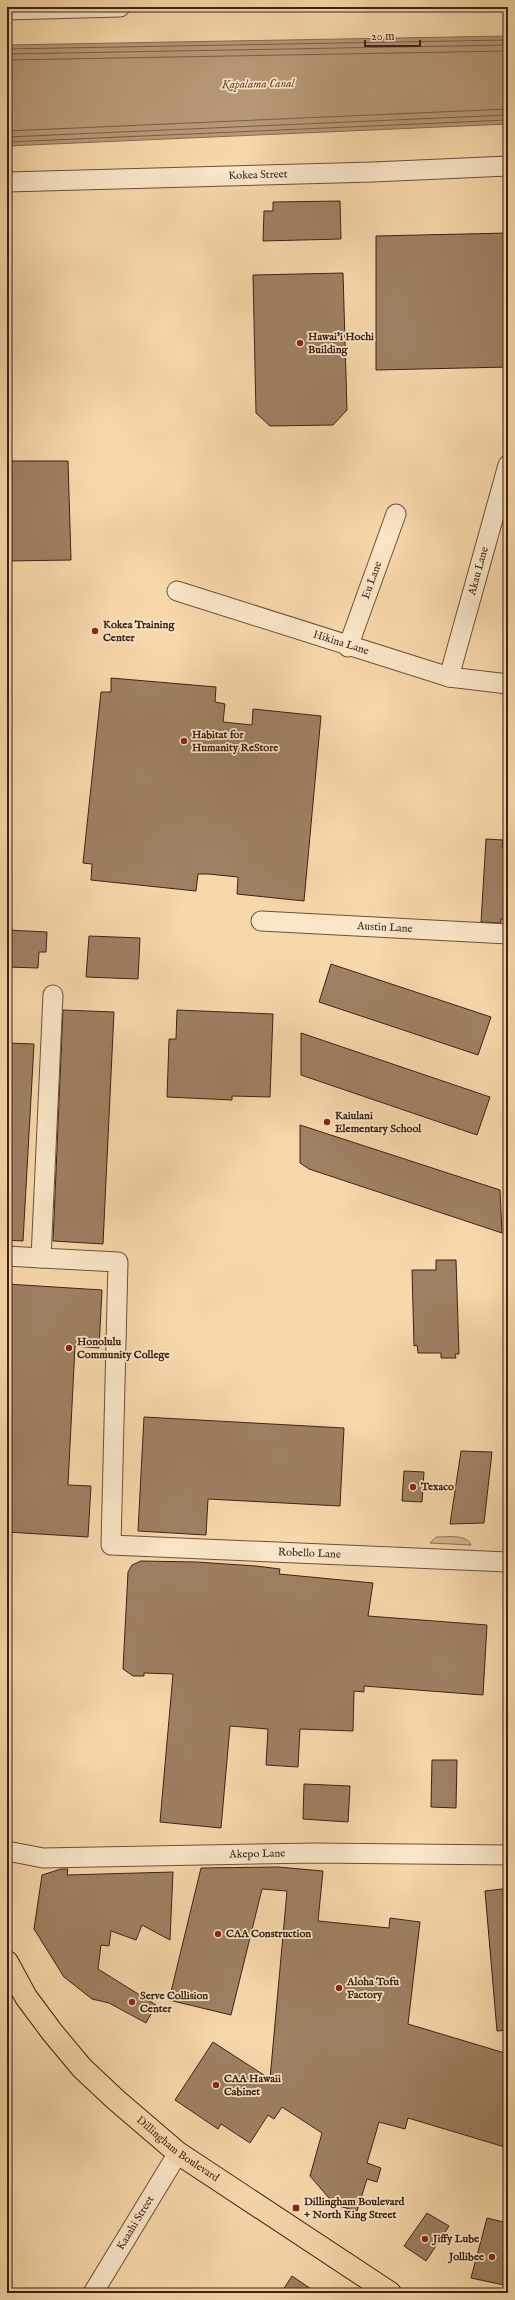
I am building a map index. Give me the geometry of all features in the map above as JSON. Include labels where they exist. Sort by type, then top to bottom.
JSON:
[{"type":"main road","name":"Dillingham Boulevard","points":[[7,1962],[26,1997],[52,2032],[77,2062],[115,2099],[178,2153],[390,2293]]},
{"type":"street","points":[[7,10],[120,7]]},
{"type":"street","name":"Kokea Street","points":[[7,182],[373,172],[508,166]]},
{"type":"street","name":"Akau Lane","points":[[449,677],[508,465]]},
{"type":"street","name":"Eu Lane","points":[[348,646],[396,514]]},
{"type":"street","name":"Hikina Lane","points":[[177,592],[449,677],[508,684]]},
{"type":"street","name":"Austin Lane","points":[[261,921],[508,934]]},
{"type":"street","points":[[7,1256],[41,1258],[53,996]]},
{"type":"street","name":"Robello Lane","points":[[41,1258],[118,1262],[111,1545],[508,1562]]},
{"type":"street","name":"Akepo Lane","points":[[7,1851],[43,1858],[315,1853],[508,1855]]},
{"type":"street","name":"Kaaahi Street","points":[[93,2293],[178,2153]]},
{"type":"shaded area","points":[[436,1537],[461,1538],[469,1541],[471,1545],[430,1543]]},
{"type":"water","name":"Kapalama Canal","points":[[508,36],[508,124],[7,146],[7,45]]},
{"type":"building","points":[[340,201],[341,239],[263,241],[264,211],[273,211],[273,202]]},
{"type":"building","points":[[508,233],[508,367],[376,370],[376,236]]},
{"type":"building","name":"Hawai'i Hochi Building","points":[[343,273],[347,410],[333,425],[270,426],[256,413],[253,275]]},
{"type":"building","points":[[7,461],[68,461],[71,560],[7,561]]},
{"type":"building","points":[[111,678],[216,687],[215,702],[225,704],[223,722],[252,725],[253,709],[321,716],[304,901],[237,894],[238,877],[208,874],[198,874],[196,891],[91,880],[92,864],[83,863],[101,692],[111,692]]},
{"type":"building","points":[[486,839],[503,840],[502,847],[508,848],[508,919],[501,919],[501,923],[481,922]]},
{"type":"building","points":[[7,930],[47,932],[46,952],[39,952],[38,968],[7,967]]},
{"type":"building","points":[[89,936],[140,938],[138,979],[86,977]]},
{"type":"building","points":[[331,964],[491,1017],[478,1055],[319,1002]]},
{"type":"building","points":[[63,1010],[114,1012],[103,1244],[53,1241]]},
{"type":"building","points":[[177,1010],[273,1014],[270,1097],[232,1096],[232,1100],[167,1097],[169,1039],[176,1039]]},
{"type":"building","points":[[301,1033],[490,1097],[477,1135],[301,1075]]},
{"type":"building","points":[[7,1043],[34,1044],[23,1241],[7,1240]]},
{"type":"building","points":[[300,1125],[500,1190],[502,1233],[309,1169],[300,1163]]},
{"type":"building","points":[[436,1260],[456,1260],[459,1354],[455,1354],[456,1358],[441,1358],[441,1353],[418,1353],[417,1345],[414,1346],[412,1270],[436,1270]]},
{"type":"building","points":[[7,1284],[102,1290],[99,1348],[75,1346],[68,1485],[91,1486],[88,1537],[7,1532]]},
{"type":"building","points":[[144,1417],[344,1428],[340,1506],[208,1499],[206,1535],[138,1531]]},
{"type":"building","name":"Texaco","points":[[461,1451],[492,1452],[484,1523],[450,1524]]},
{"type":"building","name":"Texaco","points":[[404,1471],[424,1472],[422,1502],[402,1501]]},
{"type":"building","points":[[141,1561],[196,1562],[256,1566],[280,1569],[279,1574],[373,1583],[368,1616],[487,1625],[483,1695],[364,1686],[364,1692],[354,1691],[353,1731],[300,1729],[298,1767],[266,1765],[268,1729],[230,1726],[221,1828],[160,1822],[173,1674],[144,1673],[144,1676],[133,1676],[123,1669],[128,1572],[132,1565]]},
{"type":"building","points":[[432,1760],[457,1760],[456,1808],[431,1807]]},
{"type":"building","points":[[304,1784],[350,1786],[348,1822],[303,1819]]},
{"type":"building","points":[[278,1867],[323,1871],[318,1921],[389,1928],[390,1918],[420,1922],[408,2024],[508,2054],[508,2148],[408,2118],[405,2129],[379,2122],[367,2163],[381,2168],[377,2182],[367,2179],[357,2211],[335,2205],[310,2176],[322,2133],[282,2107],[274,2119],[268,2115],[250,2143],[221,2124],[218,2129],[175,2100],[213,2042],[270,2079],[287,1891],[262,1889],[231,2015],[169,2000],[201,1868]]},
{"type":"building","points":[[61,1869],[68,1869],[67,1875],[173,1872],[170,1940],[142,1925],[136,1940],[111,1931],[109,1946],[101,1945],[98,1969],[156,2005],[146,2023],[109,2003],[92,1999],[64,1977],[34,1929],[42,1875]]},
{"type":"building","points":[[502,1889],[508,1890],[508,2030],[497,2031],[485,1891]]},
{"type":"building","name":"Jiffy Lube","points":[[427,2213],[449,2226],[426,2261],[404,2246]]},
{"type":"building","name":"Jollibee","points":[[487,2218],[508,2223],[508,2265],[504,2285],[471,2278]]},
{"type":"building","points":[[292,2276],[317,2293],[281,2293]]},
{"type":"place","name":"Hawai'i Hochi Building","points":[[300,343]]},
{"type":"place","name":"Kokea Training Center","points":[[95,631]]},
{"type":"place","name":"Habitat for Humanity ReStore","points":[[184,741]]},
{"type":"place","name":"Kaiulani Elementary School","points":[[327,1122]]},
{"type":"place","name":"Honolulu Community College","points":[[69,1348]]},
{"type":"place","name":"Texaco","points":[[413,1487]]},
{"type":"place","name":"CAA Construction","points":[[218,1934]]},
{"type":"place","name":"Aloha Tofu Factory","points":[[339,1988]]},
{"type":"place","name":"Serve Collision Center","points":[[132,2002]]},
{"type":"place","name":"CAA Hawaii Cabinet","points":[[216,2085]]},
{"type":"place","name":"Dillingham Boulevard + North King Street","points":[[296,2208]]},
{"type":"place","name":"Jiffy Lube","points":[[425,2239]]},
{"type":"place","name":"Jollibee","points":[[492,2257]]}]
